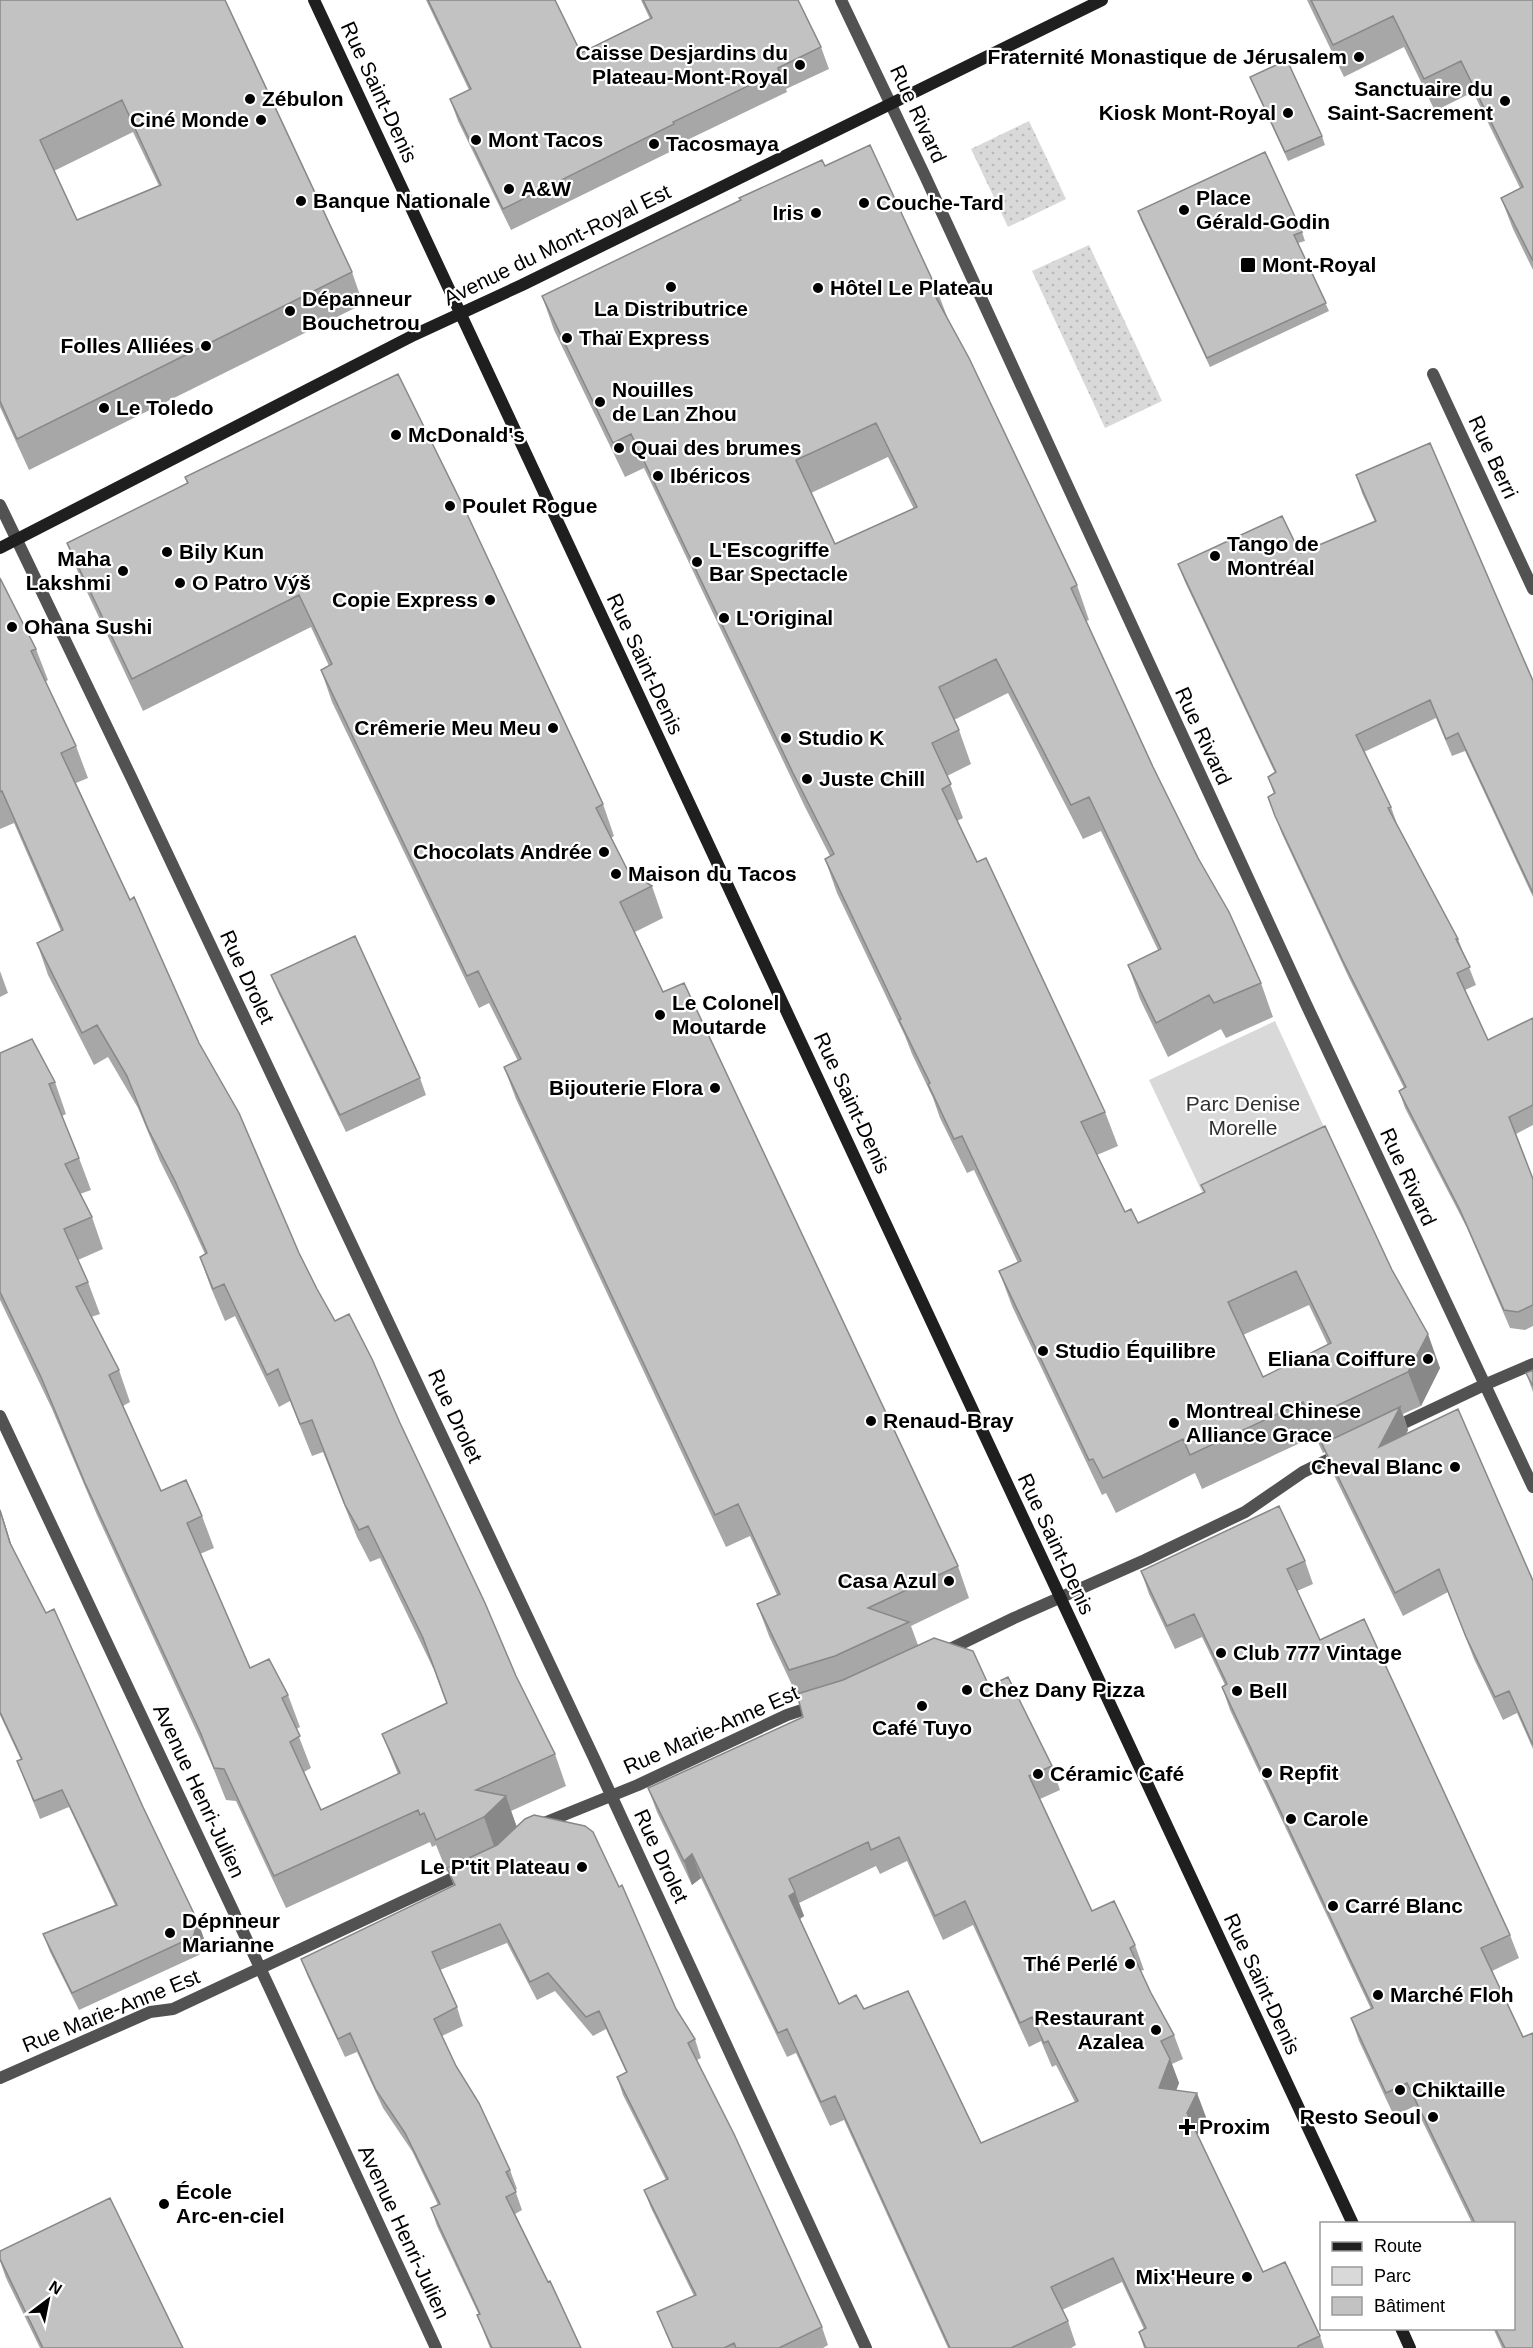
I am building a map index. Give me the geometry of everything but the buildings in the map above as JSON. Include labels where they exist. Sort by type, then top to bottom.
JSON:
[{"type":"main road","name":"Rue Saint-Denis","points":[[314,0],[1353,2222]]},
{"type":"main road","name":"Avenue du Mont-Royal Est","points":[[0,548],[397,344],[1102,0]]},
{"type":"main road","points":[[1402,2330],[1410,2348]]},
{"type":"street","name":"Rue Rivard","points":[[841,0],[1533,1487]]},
{"type":"street","name":"Rue Berri","points":[[1433,374],[1533,590]]},
{"type":"street","name":"Rue Drolet","points":[[0,505],[152,821],[611,1795],[866,2348]]},
{"type":"street","points":[[1375,1437],[1533,1364]]},
{"type":"street","name":"Avenue Henri-Julien","points":[[0,1416],[436,2348]]},
{"type":"street","points":[[931,1659],[1005,1622],[1245,1512],[1303,1472],[1354,1447]]},
{"type":"street","name":"Rue Marie-Anne Est","points":[[527,1830],[638,1785],[787,1715],[830,1702]]},
{"type":"street","name":"Rue Marie-Anne Est","points":[[0,2078],[150,2012],[173,2009],[479,1866]]},
{"type":"green space","points":[[1029,121],[1066,199],[1008,227],[971,149]]},
{"type":"green space","points":[[1089,245],[1162,401],[1105,428],[1032,271]]},
{"type":"green space","name":"Parc Denise Morelle","points":[[1275,1021],[1336,1153],[1211,1211],[1149,1080]]},
{"type":"place","name":"Fraternité Monastique de Jérusalem","points":[[1359,57]]},
{"type":"place","name":"Caisse Desjardins du Plateau-Mont-Royal","points":[[800,65]]},
{"type":"place","name":"Zébulon","points":[[250,99]]},
{"type":"place","name":"Sanctuaire du Saint-Sacrement","points":[[1505,101]]},
{"type":"place","name":"Kiosk Mont-Royal","points":[[1288,113]]},
{"type":"place","name":"Ciné Monde","points":[[261,120]]},
{"type":"place","name":"Mont Tacos","points":[[476,140]]},
{"type":"place","name":"Tacosmaya","points":[[654,144]]},
{"type":"place","name":"A&W","points":[[509,189]]},
{"type":"place","name":"Banque Nationale","points":[[301,201]]},
{"type":"place","name":"Couche-Tard","points":[[864,203]]},
{"type":"place","name":"Place Gérald-Godin","points":[[1184,210]]},
{"type":"place","name":"Iris","points":[[816,213]]},
{"type":"place","name":"Mont-Royal","points":[[1248,265]]},
{"type":"place","name":"La Distributrice","points":[[671,287]]},
{"type":"place","name":"Hôtel Le Plateau","points":[[818,288]]},
{"type":"place","name":"Dépanneur Bouchetrou","points":[[290,311]]},
{"type":"place","name":"Thaï Express","points":[[567,338]]},
{"type":"place","name":"Folles Alliées","points":[[206,346]]},
{"type":"place","name":"Nouilles de Lan Zhou","points":[[600,402]]},
{"type":"place","name":"Le Toledo","points":[[104,408]]},
{"type":"place","name":"McDonald's","points":[[396,435]]},
{"type":"place","name":"Quai des brumes","points":[[619,448]]},
{"type":"place","name":"Ibéricos","points":[[658,476]]},
{"type":"place","name":"Poulet Rogue","points":[[450,506]]},
{"type":"place","name":"Bily Kun","points":[[167,552]]},
{"type":"place","name":"Tango de Montréal","points":[[1215,556]]},
{"type":"place","name":"L'Escogriffe Bar Spectacle","points":[[697,562]]},
{"type":"place","name":"Maha Lakshmi","points":[[123,571]]},
{"type":"place","name":"O Patro Výš","points":[[180,583]]},
{"type":"place","name":"Copie Express","points":[[490,600]]},
{"type":"place","name":"L'Original","points":[[724,618]]},
{"type":"place","name":"Ohana Sushi","points":[[12,627]]},
{"type":"place","name":"Crêmerie Meu Meu","points":[[553,728]]},
{"type":"place","name":"Studio K","points":[[786,738]]},
{"type":"place","name":"Juste Chill","points":[[807,779]]},
{"type":"place","name":"Chocolats Andrée","points":[[604,852]]},
{"type":"place","name":"Maison du Tacos","points":[[616,874]]},
{"type":"place","name":"Le Colonel Moutarde","points":[[660,1015]]},
{"type":"place","name":"Bijouterie Flora","points":[[715,1088]]},
{"type":"place","name":"Studio Équilibre","points":[[1043,1351]]},
{"type":"place","name":"Eliana Coiffure","points":[[1428,1359]]},
{"type":"place","name":"Renaud-Bray","points":[[871,1421]]},
{"type":"place","name":"Montreal Chinese Alliance Grace","points":[[1174,1423]]},
{"type":"place","name":"Cheval Blanc","points":[[1455,1467]]},
{"type":"place","name":"Casa Azul","points":[[949,1581]]},
{"type":"place","name":"Club 777 Vintage","points":[[1221,1653]]},
{"type":"place","name":"Chez Dany Pizza","points":[[967,1690]]},
{"type":"place","name":"Bell","points":[[1237,1691]]},
{"type":"place","name":"Café Tuyo","points":[[922,1706]]},
{"type":"place","name":"Repfit","points":[[1267,1773]]},
{"type":"place","name":"Céramic Café","points":[[1038,1774]]},
{"type":"place","name":"Carole","points":[[1291,1819]]},
{"type":"place","name":"Le P'tit Plateau","points":[[582,1867]]},
{"type":"place","name":"Carré Blanc","points":[[1333,1906]]},
{"type":"place","name":"Dépnneur Marianne","points":[[170,1933]]},
{"type":"place","name":"Thé Perlé","points":[[1130,1964]]},
{"type":"place","name":"Marché Floh","points":[[1378,1995]]},
{"type":"place","name":"Restaurant Azalea","points":[[1156,2030]]},
{"type":"place","name":"Chiktaille","points":[[1400,2090]]},
{"type":"place","name":"Resto Seoul","points":[[1433,2117]]},
{"type":"place","name":"Proxim","points":[[1187,2127]]},
{"type":"place","name":"École Arc-en-ciel","points":[[164,2204]]},
{"type":"place","name":"Mix'Heure","points":[[1247,2277]]}]
